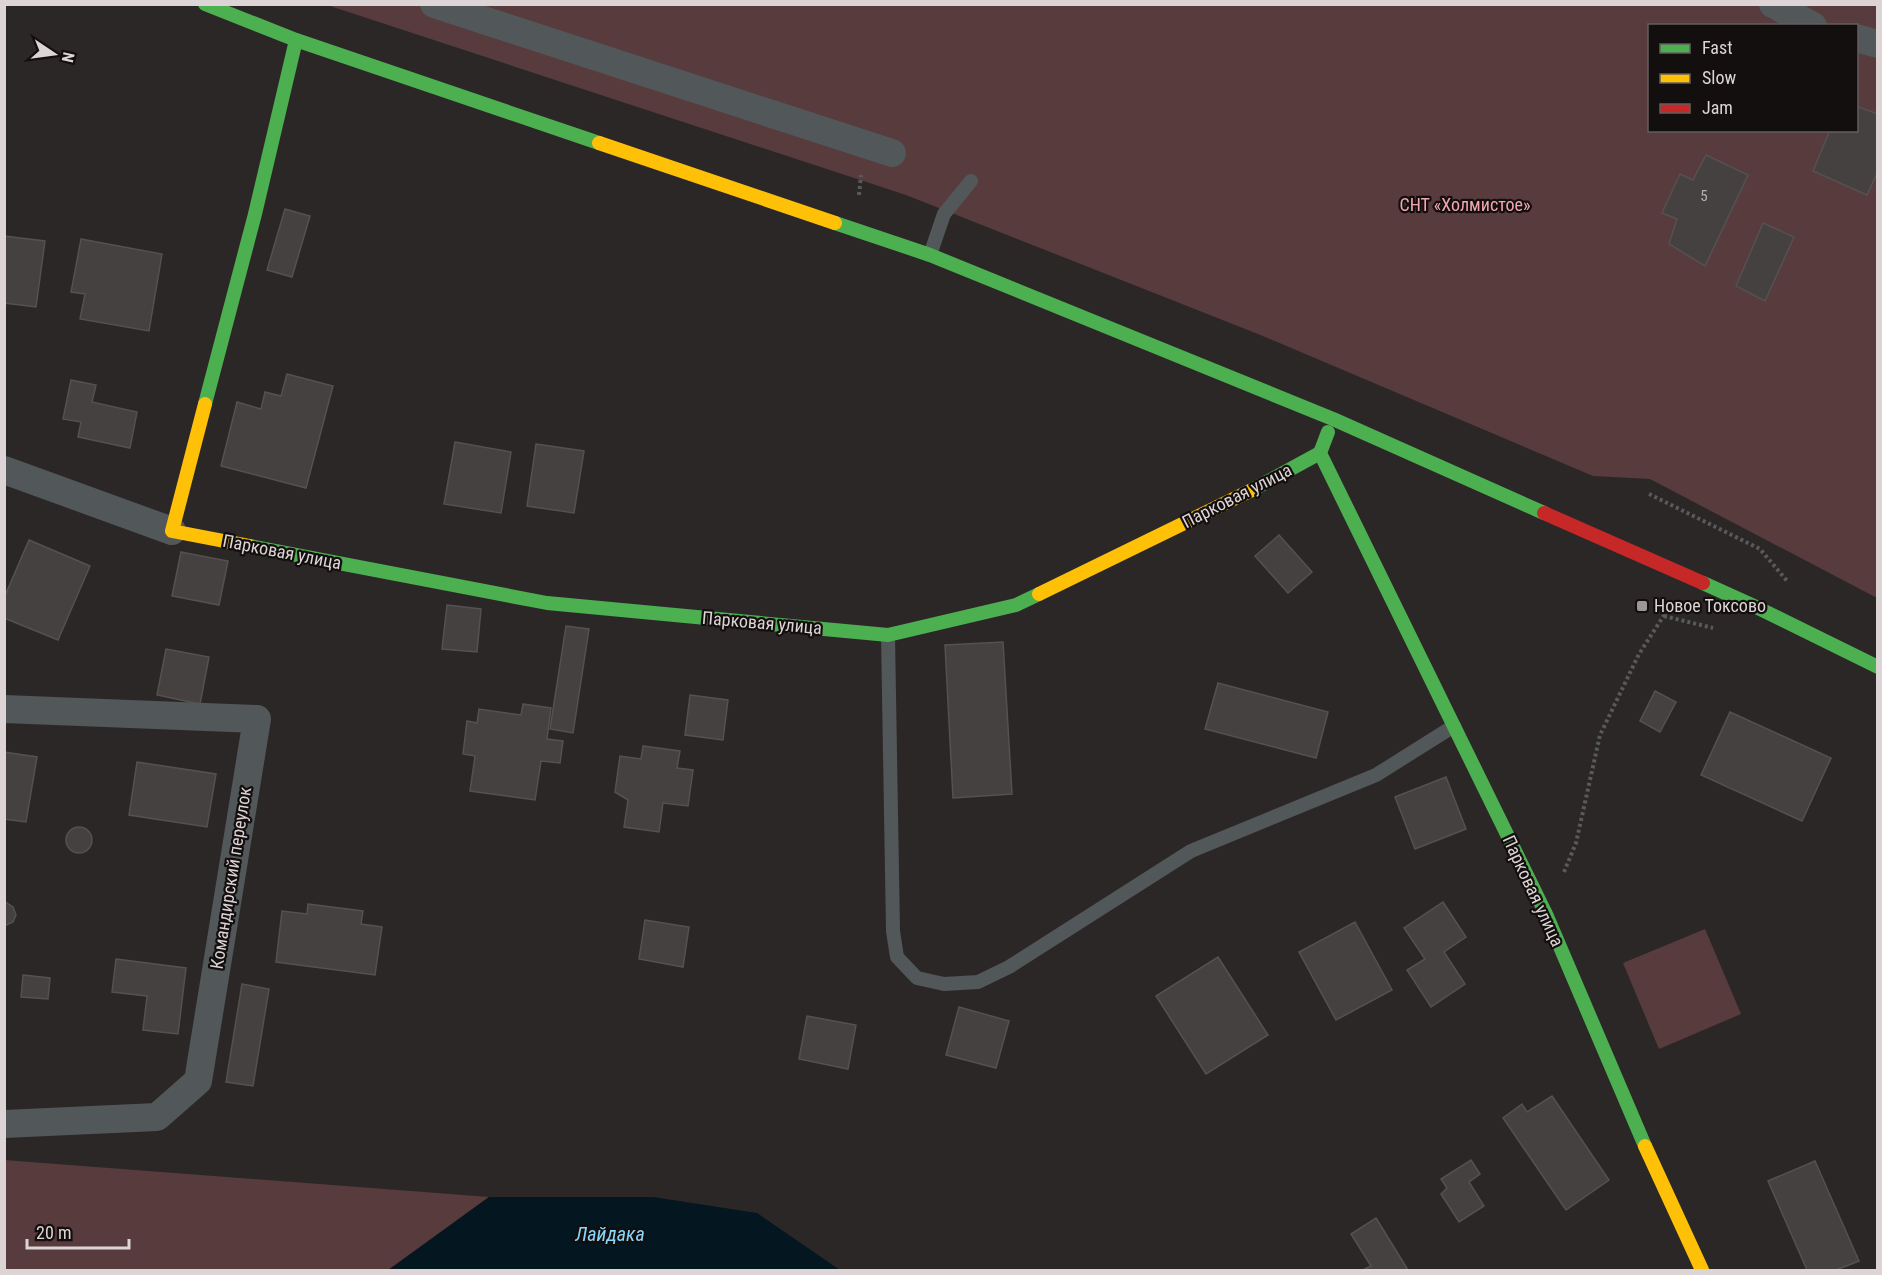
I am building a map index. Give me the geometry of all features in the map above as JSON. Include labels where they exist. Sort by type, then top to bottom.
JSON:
[{"type":"street","points":[[205,4],[296,40],[930,255],[1333,419],[1756,607],[1878,667]]},
{"type":"street","points":[[434,4],[892,153]]},
{"type":"street","points":[[1773,4],[1809,24]]},
{"type":"street","points":[[1858,38],[1878,44]]},
{"type":"street","points":[[172,531],[255,214],[296,40]]},
{"type":"street","points":[[1320,453],[1333,419]]},
{"type":"street","name":"Парковая улица","points":[[4,470],[172,531],[547,603],[888,635],[1016,605],[1260,486],[1320,453],[1546,914],[1629,1113],[1702,1270]]},
{"type":"street","name":"Командирский переулок","points":[[4,709],[256,719],[198,1081],[157,1117],[4,1124]]},
{"type":"lane","points":[[930,255],[944,214],[971,181]]},
{"type":"lane","points":[[888,635],[894,939],[897,957],[917,978],[944,984],[978,982],[999,972],[1191,851],[1376,775],[1454,726]]},
{"type":"path","points":[[855,228],[865,145]]},
{"type":"path","points":[[1649,494],[1760,549],[1789,584]]},
{"type":"path","points":[[1546,914],[1576,843],[1600,735],[1639,654],[1687,576]]},
{"type":"path","points":[[1664,616],[1720,629]]},
{"type":"green space","name":"СНТ «Холмистое»","points":[[327,5],[1877,5],[1877,598],[1650,479],[1593,476],[1258,334],[906,195]]},
{"type":"green space","points":[[1705,929],[1741,1014],[1659,1049],[1623,963]]},
{"type":"green space","points":[[4,1160],[489,1197],[389,1269],[5,1270]]},
{"type":"water","name":"Лайдака","points":[[489,1197],[653,1197],[757,1213],[840,1270],[379,1270],[390,1269]]},
{"type":"building","points":[[1858,107],[1878,114],[1878,171],[1867,195],[1813,171],[1829,132],[1858,132]]},
{"type":"building","points":[[1706,155],[1748,175],[1705,266],[1669,244],[1677,219],[1662,213],[1680,174],[1693,180]]},
{"type":"building","points":[[285,209],[310,216],[292,277],[267,270]]},
{"type":"building","points":[[1763,223],[1794,237],[1765,301],[1736,286]]},
{"type":"building","points":[[4,236],[45,241],[36,307],[4,303]]},
{"type":"building","points":[[81,239],[162,254],[149,331],[80,319],[85,294],[71,292]]},
{"type":"building","points":[[287,374],[333,386],[306,488],[221,466],[237,402],[261,409],[265,392],[281,396]]},
{"type":"building","points":[[71,380],[96,385],[92,402],[137,412],[130,448],[78,437],[81,422],[63,419]]},
{"type":"building","points":[[455,442],[511,452],[501,513],[444,504]]},
{"type":"building","points":[[536,444],[584,451],[574,513],[527,506]]},
{"type":"building","points":[[1279,535],[1312,572],[1288,593],[1255,556]]},
{"type":"building","points":[[29,540],[90,566],[58,640],[4,618],[4,598]]},
{"type":"building","points":[[181,552],[228,561],[219,605],[172,596]]},
{"type":"building","points":[[447,605],[481,609],[477,652],[442,649]]},
{"type":"building","points":[[566,626],[589,629],[573,733],[550,729]]},
{"type":"building","points":[[1003,642],[1012,794],[953,798],[945,645]]},
{"type":"building","points":[[166,649],[209,657],[200,704],[157,695]]},
{"type":"building","points":[[1218,683],[1328,712],[1316,758],[1205,729]]},
{"type":"building","points":[[1655,691],[1676,702],[1660,732],[1640,721]]},
{"type":"building","points":[[690,695],[728,700],[723,740],[685,735]]},
{"type":"building","points":[[523,704],[551,708],[547,739],[563,741],[560,763],[541,761],[535,800],[470,791],[475,756],[463,754],[467,721],[477,723],[479,709],[521,715]]},
{"type":"building","points":[[1730,712],[1831,758],[1802,821],[1701,775]]},
{"type":"building","points":[[643,746],[680,751],[677,768],[693,770],[688,806],[663,803],[659,832],[624,827],[628,800],[615,792],[620,756],[641,759]]},
{"type":"building","points":[[4,752],[37,757],[26,822],[4,819]]},
{"type":"building","points":[[137,762],[216,774],[207,827],[129,815]]},
{"type":"building","points":[[1446,777],[1466,829],[1415,849],[1395,797]]},
{"type":"building","points":[[79,827],[88,831],[92,840],[88,849],[79,853],[70,849],[66,840],[70,831]]},
{"type":"building","points":[[4,901],[13,907],[16,915],[13,922],[4,926]]},
{"type":"building","points":[[1443,902],[1466,937],[1444,952],[1465,984],[1431,1007],[1407,970],[1425,959],[1404,928]]},
{"type":"building","points":[[308,904],[363,911],[361,924],[382,927],[375,975],[276,962],[282,911],[307,914]]},
{"type":"building","points":[[645,920],[689,927],[683,967],[639,959]]},
{"type":"building","points":[[1355,922],[1392,990],[1336,1020],[1299,952]]},
{"type":"building","points":[[1218,957],[1268,1035],[1206,1074],[1156,996]]},
{"type":"building","points":[[116,959],[186,968],[178,1034],[143,1030],[147,996],[112,992]]},
{"type":"building","points":[[23,975],[50,978],[48,999],[21,997]]},
{"type":"building","points":[[242,984],[269,989],[253,1086],[226,1082]]},
{"type":"building","points":[[959,1007],[1009,1021],[996,1068],[946,1055]]},
{"type":"building","points":[[807,1016],[856,1025],[848,1069],[799,1059]]},
{"type":"building","points":[[1552,1096],[1609,1180],[1566,1210],[1503,1118],[1522,1104],[1527,1112]]},
{"type":"building","points":[[1471,1160],[1480,1174],[1469,1182],[1484,1206],[1459,1222],[1441,1194],[1447,1188],[1441,1179]]},
{"type":"building","points":[[1815,1161],[1859,1261],[1836,1270],[1807,1270],[1768,1181]]},
{"type":"building","points":[[1376,1218],[1408,1270],[1363,1270],[1371,1266],[1351,1234]]},
{"type":"traffic: fast","points":[[205,4],[296,40],[599,143]]},
{"type":"traffic: fast","points":[[205,404],[255,214],[296,40]]},
{"type":"traffic: fast","points":[[835,223],[930,255],[1333,419],[1544,513]]},
{"type":"traffic: fast","points":[[1328,432],[1320,453],[1546,914],[1645,1146]]},
{"type":"traffic: fast","points":[[1252,490],[1320,453]]},
{"type":"traffic: fast","points":[[250,546],[547,603],[888,635],[1016,605],[1039,594]]},
{"type":"traffic: fast","points":[[1703,583],[1878,667]]},
{"type":"traffic: slow","points":[[599,143],[835,223]]},
{"type":"traffic: slow","points":[[205,404],[172,531],[250,546]]},
{"type":"traffic: slow","points":[[1039,594],[1252,490]]},
{"type":"traffic: slow","points":[[1645,1146],[1702,1270]]},
{"type":"traffic: jam","points":[[1544,513],[1703,583]]},
{"type":"place","name":"Новое Токсово","points":[[1642,606]]}]
